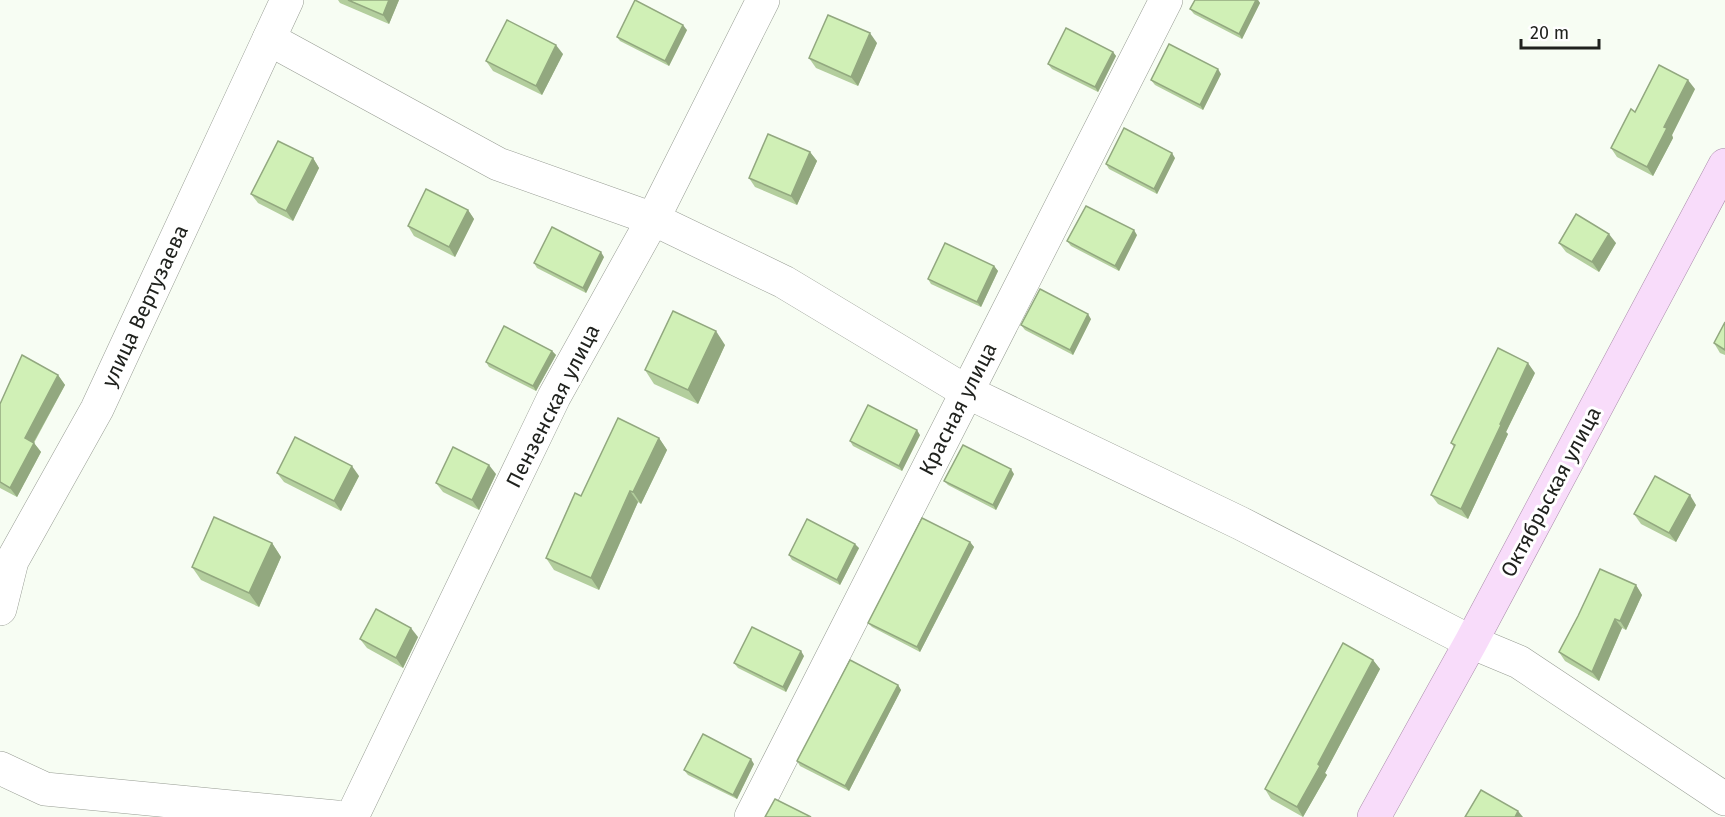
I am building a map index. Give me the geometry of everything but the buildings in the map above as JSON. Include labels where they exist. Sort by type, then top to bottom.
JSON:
[{"type":"main road","name":"Октябрьская улица","points":[[1374,817],[1471,642],[1725,165]]},
{"type":"street","name":"улица Вертузаева","points":[[0,609],[12,561],[97,409],[287,0]]},
{"type":"street","name":"Пензенская улица","points":[[352,817],[554,397],[653,219],[763,0]]},
{"type":"street","name":"Красная улица","points":[[751,817],[1166,0]]},
{"type":"street","points":[[269,39],[498,164],[653,219],[784,282],[967,392],[1240,523],[1471,642],[1519,662],[1725,799]]},
{"type":"street","points":[[0,768],[45,789],[336,817]]}]
